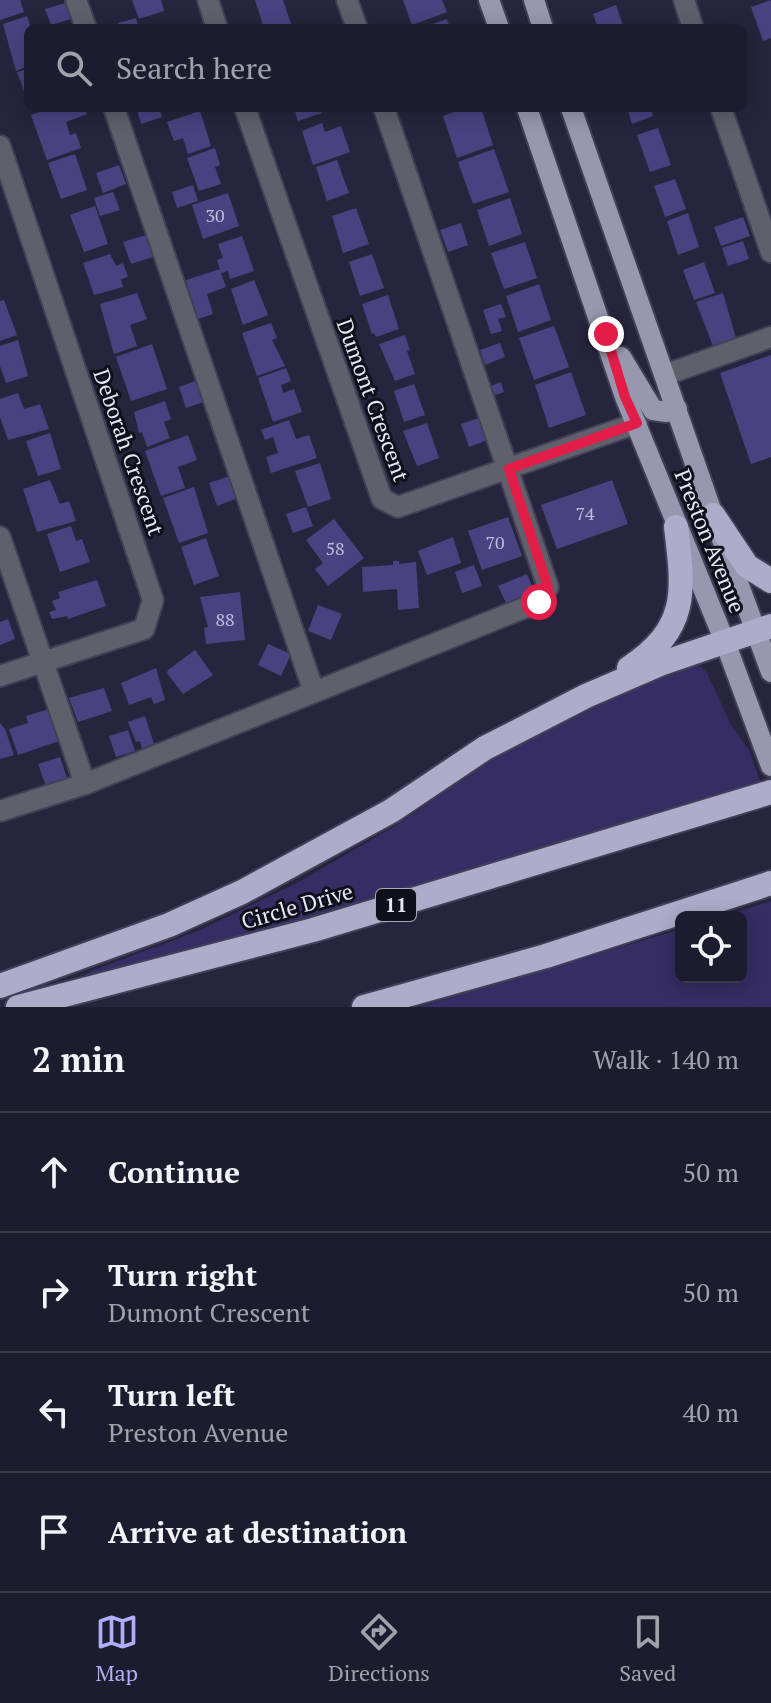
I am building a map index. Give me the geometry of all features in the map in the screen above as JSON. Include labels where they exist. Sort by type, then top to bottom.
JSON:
[{"type":"highway","points":[[713,515],[747,566],[771,581]]},
{"type":"highway","points":[[586,696],[649,654],[668,631],[680,600],[683,582],[676,527]]},
{"type":"highway","points":[[0,986],[169,925],[242,892],[391,811],[485,748],[586,696],[660,664],[764,628]]},
{"type":"highway","name":"Circle Drive","points":[[18,1007],[313,930],[771,792]]},
{"type":"highway","points":[[364,1007],[546,956],[771,883]]},
{"type":"main road","points":[[489,0],[498,24]]},
{"type":"main road","points":[[534,0],[542,24]]},
{"type":"main road","name":"Preston Avenue","points":[[528,112],[625,397],[725,642],[769,760]]},
{"type":"main road","name":"Preston Avenue","points":[[572,112],[713,515],[764,628],[771,672]]},
{"type":"main road","name":"Preston Avenue","points":[[606,334],[653,410],[667,412],[677,409]]},
{"type":"street","points":[[76,0],[85,24]]},
{"type":"street","points":[[208,0],[216,24]]},
{"type":"street","points":[[347,0],[356,24]]},
{"type":"street","points":[[684,0],[692,24]]},
{"type":"street","points":[[115,112],[314,692]]},
{"type":"street","name":"Dumont Crescent","points":[[246,112],[382,499],[398,507],[637,423]]},
{"type":"street","points":[[0,811],[85,784],[539,602],[548,587],[385,112]]},
{"type":"street","points":[[722,112],[771,252]]},
{"type":"street","name":"Deborah Crescent","points":[[0,146],[153,600],[144,629],[0,676]]},
{"type":"street","points":[[665,375],[771,337]]},
{"type":"street","points":[[0,537],[85,784]]},
{"type":"shaded area","points":[[692,665],[701,667],[707,673],[731,725],[749,750],[760,781],[339,910],[84,980],[91,971],[198,931],[297,883],[395,826],[496,757],[557,721],[616,692]]},
{"type":"shaded area","points":[[771,901],[771,1007],[419,1007],[675,931],[675,983],[747,983],[747,911],[739,911]]},
{"type":"building","points":[[0,0],[20,0],[24,12],[0,20]]},
{"type":"building","points":[[132,0],[161,0],[164,11],[139,19]]},
{"type":"building","points":[[255,0],[283,0],[291,24],[263,24]]},
{"type":"building","points":[[403,0],[442,0],[447,12],[412,24]]},
{"type":"building","points":[[771,0],[771,38],[763,41],[751,7]]},
{"type":"building","points":[[65,3],[71,19],[51,24],[45,9]]},
{"type":"building","points":[[616,5],[623,24],[597,24],[593,14]]},
{"type":"building","points":[[27,16],[30,24],[24,24],[24,68],[16,71],[3,24]]},
{"type":"building","points":[[136,18],[138,24],[118,24]]},
{"type":"building","points":[[447,19],[449,24],[433,24]]},
{"type":"building","points":[[24,70],[24,91],[17,72]]},
{"type":"building","points":[[40,112],[86,112],[66,122],[70,135],[76,133],[81,148],[47,160],[31,115]]},
{"type":"building","points":[[138,112],[160,112],[162,117],[141,124]]},
{"type":"building","points":[[200,112],[211,146],[188,154],[183,138],[174,141],[167,122]]},
{"type":"building","points":[[295,112],[322,113],[298,121]]},
{"type":"building","points":[[454,112],[482,112],[493,145],[457,158],[443,116]]},
{"type":"building","points":[[628,112],[652,112],[653,116],[632,124]]},
{"type":"building","points":[[322,123],[325,132],[341,126],[350,152],[313,165],[302,131]]},
{"type":"building","points":[[658,128],[671,165],[650,172],[637,135]]},
{"type":"building","points":[[215,148],[220,165],[215,167],[221,184],[199,191],[187,158]]},
{"type":"building","points":[[494,149],[509,192],[473,204],[458,162]]},
{"type":"building","points":[[75,154],[87,190],[61,199],[48,163]]},
{"type":"building","points":[[337,160],[349,193],[327,201],[316,167]]},
{"type":"building","points":[[119,165],[126,184],[103,193],[96,173]]},
{"type":"building","points":[[675,179],[686,209],[665,217],[654,186]]},
{"type":"building","points":[[193,185],[198,201],[177,208],[172,192]]},
{"type":"building","points":[[113,192],[120,210],[100,216],[94,198]]},
{"type":"building","points":[[228,193],[239,226],[203,239],[192,205]]},
{"type":"building","points":[[510,198],[522,234],[489,246],[477,210]]},
{"type":"building","points":[[95,206],[108,244],[84,252],[70,215]]},
{"type":"building","points":[[356,208],[369,244],[343,253],[332,216]]},
{"type":"building","points":[[688,213],[699,247],[678,255],[667,221]]},
{"type":"building","points":[[743,217],[750,236],[721,246],[714,227]]},
{"type":"building","points":[[461,223],[468,245],[448,252],[440,230]]},
{"type":"building","points":[[146,235],[153,257],[131,264],[123,242]]},
{"type":"building","points":[[242,236],[254,271],[230,279],[228,271],[221,273],[226,287],[207,294],[213,314],[198,319],[186,280],[220,269],[217,260],[223,258],[218,244]]},
{"type":"building","points":[[743,241],[749,259],[728,266],[722,248]]},
{"type":"building","points":[[525,242],[537,278],[504,289],[491,253]]},
{"type":"building","points":[[110,254],[116,266],[123,263],[128,277],[121,279],[123,287],[94,295],[83,263]]},
{"type":"building","points":[[372,254],[384,288],[360,296],[349,262]]},
{"type":"building","points":[[704,262],[715,293],[694,300],[683,270]]},
{"type":"building","points":[[254,280],[268,315],[243,325],[231,289]]},
{"type":"building","points":[[539,284],[551,320],[518,332],[506,296]]},
{"type":"building","points":[[137,293],[147,319],[130,325],[137,346],[114,354],[100,304]]},
{"type":"building","points":[[723,293],[736,338],[713,346],[696,302]]},
{"type":"building","points":[[388,295],[399,329],[376,337],[372,334],[362,304]]},
{"type":"building","points":[[4,300],[17,335],[0,341],[0,301]]},
{"type":"building","points":[[501,304],[506,317],[498,319],[502,331],[491,334],[483,310]]},
{"type":"building","points":[[271,323],[277,338],[272,340],[285,366],[257,376],[242,333]]},
{"type":"building","points":[[554,326],[569,367],[534,380],[519,338]]},
{"type":"building","points":[[405,335],[415,374],[395,381],[379,344]]},
{"type":"building","points":[[18,340],[28,376],[6,383],[0,366],[0,346]]},
{"type":"building","points":[[500,343],[505,357],[485,365],[480,350]]},
{"type":"building","points":[[152,344],[167,389],[131,401],[116,357]]},
{"type":"building","points":[[771,355],[771,457],[751,464],[720,373]]},
{"type":"building","points":[[286,368],[291,381],[281,385],[283,393],[294,389],[302,412],[273,422],[258,378]]},
{"type":"building","points":[[571,372],[586,415],[549,428],[535,385]]},
{"type":"building","points":[[198,380],[206,401],[186,408],[179,387]]},
{"type":"building","points":[[501,382],[504,392],[492,396],[489,387]]},
{"type":"building","points":[[414,384],[425,415],[404,422],[394,391]]},
{"type":"building","points":[[18,393],[24,409],[40,404],[49,429],[8,440],[0,417],[0,399]]},
{"type":"building","points":[[165,401],[171,419],[164,422],[170,438],[147,447],[142,432],[139,433],[134,412]]},
{"type":"building","points":[[482,417],[490,439],[469,447],[461,424]]},
{"type":"building","points":[[289,420],[296,439],[309,435],[317,458],[271,473],[266,457],[278,453],[273,437],[265,440],[261,430]]},
{"type":"building","points":[[427,423],[439,458],[417,466],[403,431]]},
{"type":"building","points":[[50,433],[61,469],[38,476],[26,441]]},
{"type":"building","points":[[188,435],[197,460],[178,467],[185,488],[161,496],[145,451]]},
{"type":"building","points":[[320,463],[331,499],[308,507],[295,471]]},
{"type":"building","points":[[230,476],[238,498],[217,506],[209,483]]},
{"type":"building","points":[[50,480],[60,504],[69,501],[76,521],[37,532],[23,489]]},
{"type":"building","points":[[612,480],[628,524],[557,549],[541,505]]},
{"type":"building","points":[[194,487],[208,533],[179,543],[163,498]]},
{"type":"building","points":[[306,507],[313,526],[293,533],[286,514]]},
{"type":"building","points":[[508,517],[522,556],[482,570],[468,531]]},
{"type":"building","points":[[334,519],[364,558],[328,586],[315,569],[323,563],[306,540]]},
{"type":"building","points":[[71,526],[76,541],[82,539],[90,562],[60,572],[47,534]]},
{"type":"building","points":[[453,537],[461,563],[427,575],[418,551]]},
{"type":"building","points":[[206,538],[219,576],[194,585],[181,547]]},
{"type":"building","points":[[393,561],[399,561],[399,564],[416,562],[419,608],[398,610],[397,589],[363,592],[362,567],[393,565]]},
{"type":"building","points":[[474,565],[482,586],[462,593],[455,572]]},
{"type":"building","points":[[527,574],[535,593],[507,605],[498,586]]},
{"type":"building","points":[[97,580],[106,606],[68,619],[67,616],[52,619],[49,612],[56,610],[52,601],[60,598],[58,592]]},
{"type":"building","points":[[240,592],[245,640],[206,644],[204,628],[208,627],[200,597]]},
{"type":"building","points":[[318,605],[342,614],[331,640],[308,631]]},
{"type":"building","points":[[8,619],[15,639],[0,645],[0,622]]},
{"type":"building","points":[[268,644],[291,654],[281,676],[258,665]]},
{"type":"building","points":[[195,650],[213,675],[183,694],[167,673]]},
{"type":"building","points":[[156,668],[165,700],[154,704],[151,697],[129,705],[121,683]]},
{"type":"building","points":[[104,688],[112,711],[78,722],[69,698]]},
{"type":"building","points":[[49,709],[59,741],[18,755],[9,729],[28,723],[26,716]]},
{"type":"building","points":[[145,716],[154,744],[142,748],[140,741],[136,742],[128,722]]},
{"type":"building","points":[[0,723],[14,755],[0,759]]},
{"type":"building","points":[[128,730],[135,751],[116,757],[109,736]]},
{"type":"building","points":[[60,757],[67,778],[46,786],[38,764]]},
{"type":"route","points":[[539,602],[548,587],[509,469],[637,423],[625,397],[606,334]]}]
